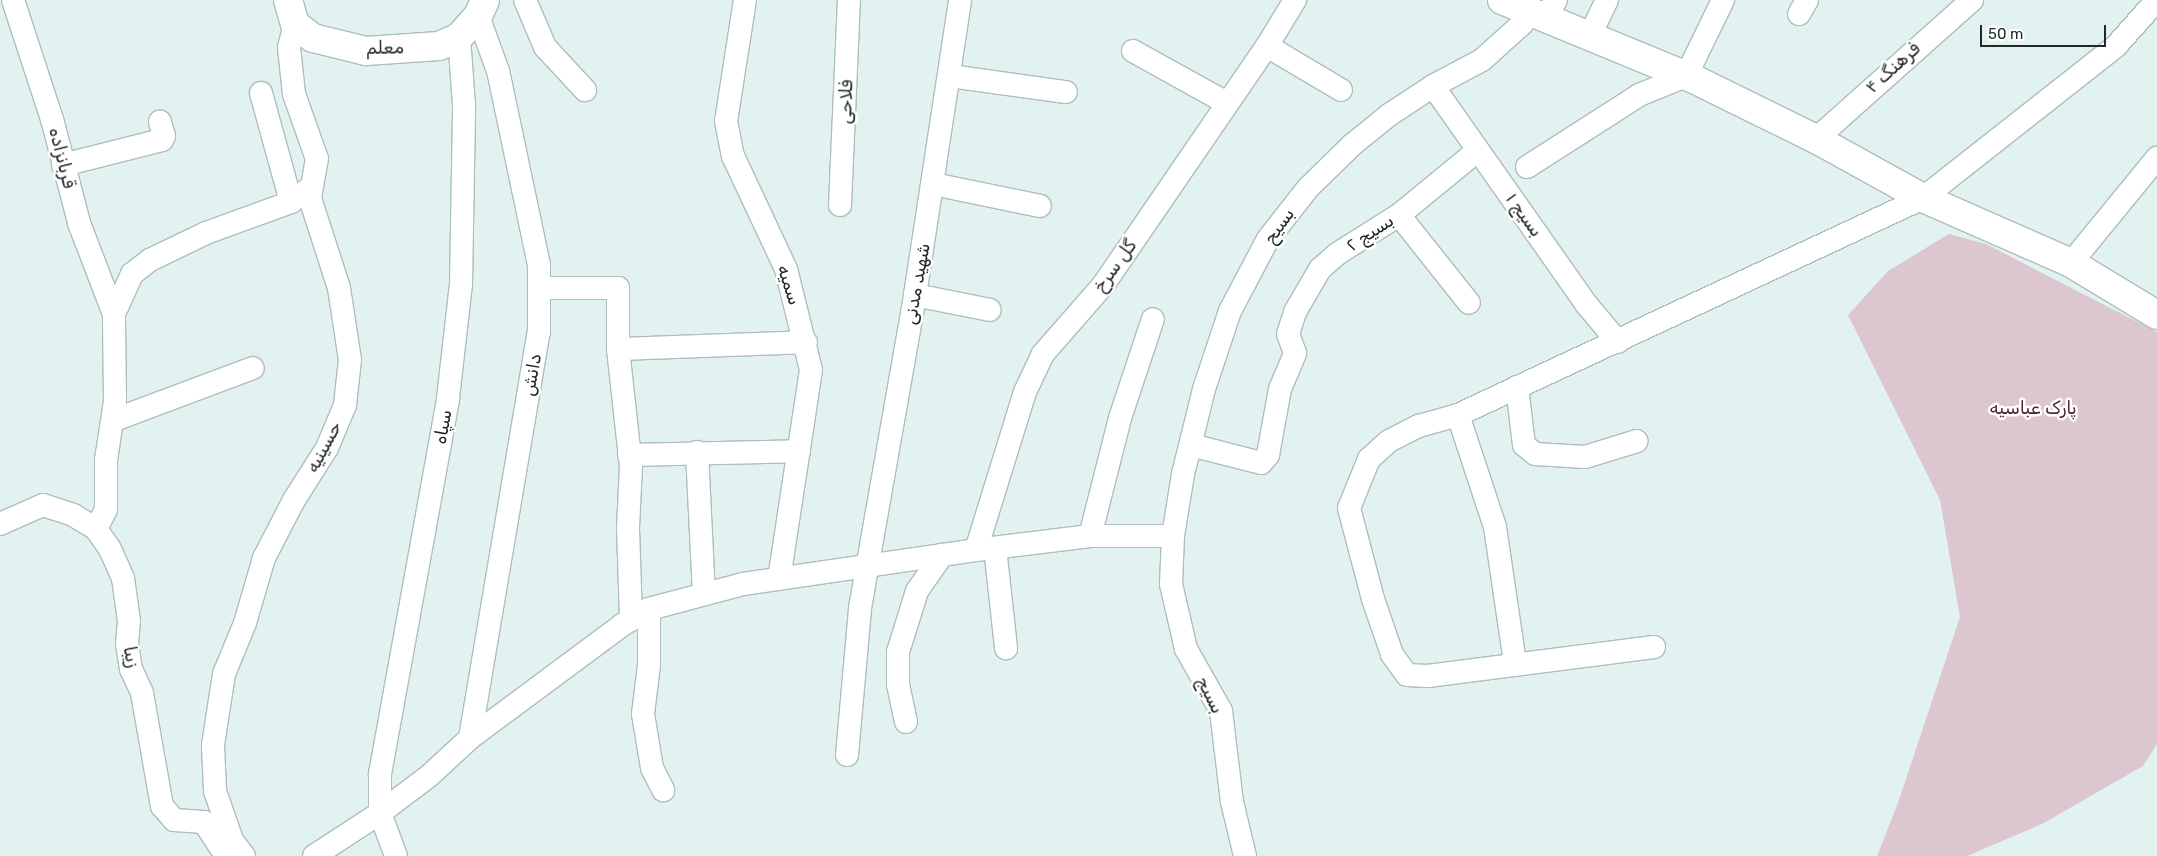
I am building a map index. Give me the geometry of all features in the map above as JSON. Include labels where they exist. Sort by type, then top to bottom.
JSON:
[{"type":"main road","points":[[1502,0],[1543,11],[1589,37],[1686,76],[1816,139],[1923,198],[2071,263],[2157,316]]},
{"type":"main road","name":"معلم","points":[[291,12],[313,38],[366,51],[438,46],[459,36],[482,8]]},
{"type":"street","name":"قربانزاده","points":[[13,0],[52,119],[79,223],[114,314]]},
{"type":"street","points":[[525,0],[545,46],[585,90]]},
{"type":"street","name":"سمیه","points":[[745,0],[726,121],[733,156],[786,269],[806,342],[811,370],[779,579]]},
{"type":"street","name":"فلاحی","points":[[840,205],[849,0]]},
{"type":"street","name":"شهید مدنی","points":[[846,755],[860,608],[916,295],[960,0]]},
{"type":"street","name":"گل سرخ","points":[[986,549],[1025,392],[1043,354],[1104,284],[1267,46],[1294,0]]},
{"type":"street","points":[[1589,37],[1607,0]]},
{"type":"street","points":[[1527,167],[1639,95],[1686,76],[1723,0]]},
{"type":"street","name":"فرهنگ ۴","points":[[1816,139],[1972,0]]},
{"type":"street","points":[[1654,647],[1515,663],[1428,676],[1407,675],[1392,654],[1354,536],[1349,508],[1356,484],[1369,458],[1389,441],[1419,426],[1458,414],[1517,388],[1923,198],[2116,46],[2157,0]]},
{"type":"street","name":"دانش","points":[[470,738],[539,332],[539,266],[498,71],[482,8]]},
{"type":"street","name":"بسیح","points":[[1174,536],[1191,445],[1204,389],[1230,311],[1268,239],[1308,188],[1352,144],[1433,86],[1482,60],[1522,24],[1543,11]]},
{"type":"street","name":"حسینیه","points":[[244,856],[232,840],[215,791],[213,745],[224,674],[245,623],[264,558],[294,500],[327,448],[345,405],[350,360],[339,288],[310,198],[317,159],[294,94],[289,46],[291,12]]},
{"type":"street","name":"سپاه","points":[[380,813],[380,774],[448,398],[461,284],[464,105],[459,36]]},
{"type":"street","points":[[1267,46],[1341,90]]},
{"type":"street","points":[[1133,51],[1227,103]]},
{"type":"street","points":[[950,76],[1066,92]]},
{"type":"street","name":"بسیج ۱","points":[[1433,86],[1476,151],[1587,306],[1618,342]]},
{"type":"street","points":[[261,94],[291,202]]},
{"type":"street","points":[[63,165],[162,140],[164,136],[160,122]]},
{"type":"street","name":"بسیج ۲","points":[[1191,445],[1261,463],[1268,455],[1280,389],[1295,353],[1288,334],[1295,312],[1320,269],[1399,214],[1476,151]]},
{"type":"street","points":[[2071,263],[2157,158]]},
{"type":"street","points":[[934,184],[1040,206]]},
{"type":"street","points":[[96,529],[106,509],[106,460],[114,420],[117,348],[114,314],[132,274],[150,260],[236,220],[291,202],[312,186]]},
{"type":"street","points":[[1399,214],[1469,303]]},
{"type":"street","points":[[539,288],[618,288],[618,349],[632,490],[628,528],[649,665],[643,714],[652,768],[663,790]]},
{"type":"street","points":[[916,295],[990,310]]},
{"type":"street","points":[[1090,536],[1120,418],[1153,319]]},
{"type":"street","points":[[618,349],[806,342]]},
{"type":"street","points":[[114,420],[253,368]]},
{"type":"street","points":[[1517,388],[1524,445],[1535,454],[1585,457],[1637,441]]},
{"type":"street","points":[[1458,414],[1495,527],[1515,663]]},
{"type":"street","points":[[629,455],[799,451]]},
{"type":"street","points":[[697,452],[704,593]]},
{"type":"street","name":"زیبا","points":[[0,524],[43,505],[73,515],[96,529],[123,578],[129,621],[127,644],[131,669],[142,693],[162,806],[174,820],[204,822],[226,856]]},
{"type":"street","points":[[314,856],[380,813],[429,776],[470,738],[640,614],[704,593],[779,579],[942,555],[1090,536],[1174,536]]},
{"type":"street","name":"بسیج","points":[[1174,536],[1171,584],[1186,649],[1221,711],[1232,802],[1245,856]]},
{"type":"street","points":[[986,549],[1006,648]]},
{"type":"street","points":[[906,722],[898,685],[898,652],[917,591],[942,555]]},
{"type":"street","points":[[380,813],[396,856]]},
{"type":"green space","name":"پارک عباسیه","points":[[1949,234],[1986,244],[2157,332],[2157,744],[2143,766],[2042,824],[1967,856],[1877,856],[1898,803],[1960,617],[1940,500],[1848,315],[1888,271]]}]
